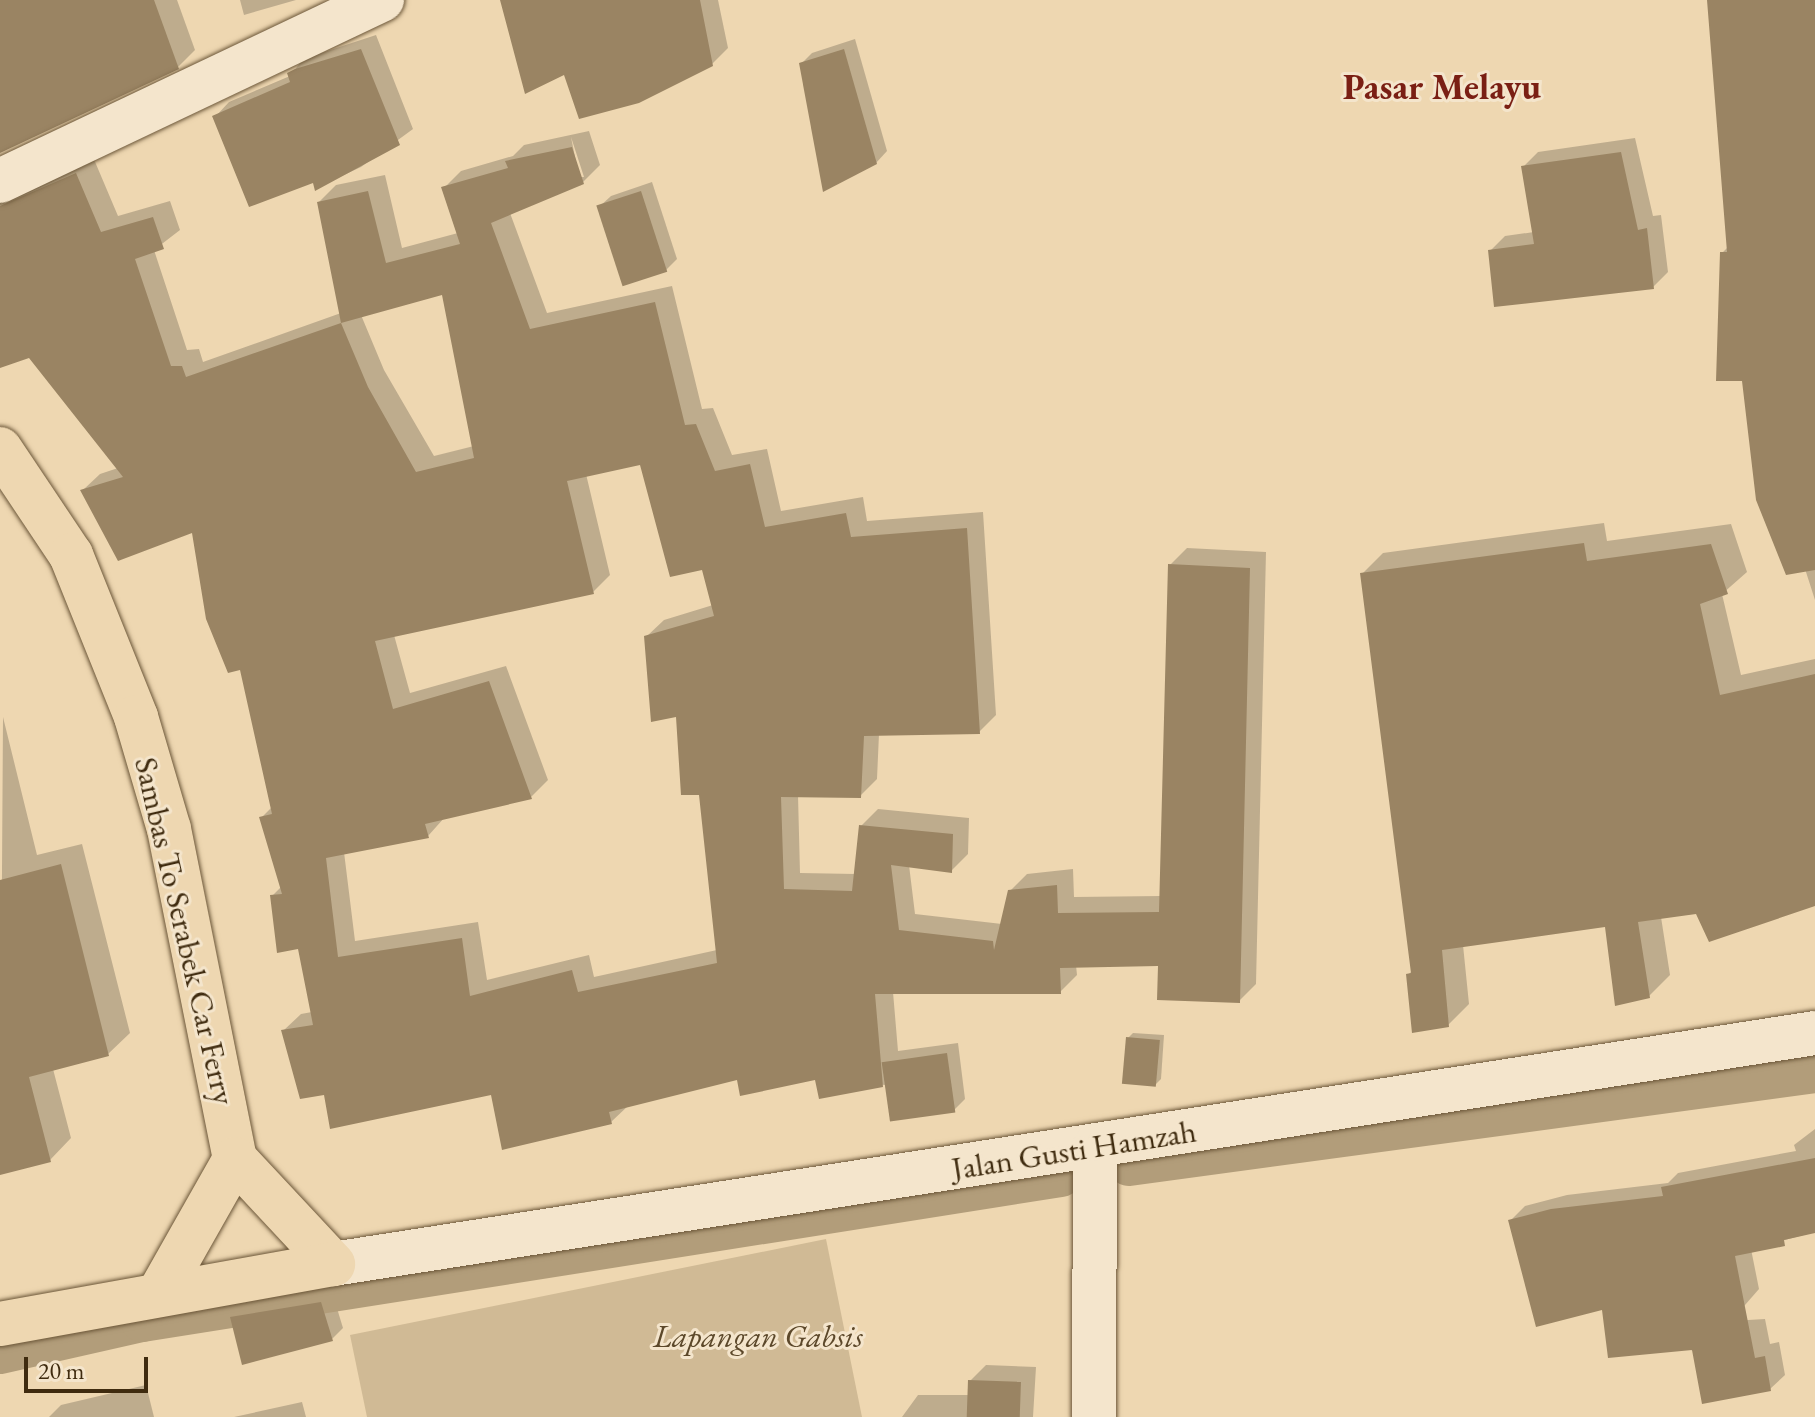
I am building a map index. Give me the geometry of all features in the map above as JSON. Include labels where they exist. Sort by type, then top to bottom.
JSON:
[{"type":"highway","name":"Sambas To Serabek Car Ferry","points":[[0,449],[71,555],[136,717],[169,829],[235,1159]]},
{"type":"highway","points":[[158,1295],[235,1159],[333,1264]]},
{"type":"highway","points":[[0,1324],[333,1264]]},
{"type":"street","points":[[0,181],[382,0]]},
{"type":"street","name":"Jalan Gusti Hamzah","points":[[333,1264],[1815,1033]]},
{"type":"street","points":[[1094,1417],[1095,1147]]},
{"type":"green space","name":"Lapangan Gabsis","points":[[826,1239],[862,1417],[367,1417],[350,1335]]},
{"type":"building","points":[[0,0],[154,0],[179,69],[0,153]]},
{"type":"building","points":[[500,0],[700,0],[713,66],[639,103],[579,119],[564,75],[525,94]]},
{"type":"building","points":[[1707,0],[1815,0],[1815,570],[1786,575],[1756,500],[1742,381],[1716,381],[1720,252],[1727,252]]},
{"type":"building","points":[[361,49],[400,145],[315,191],[313,183],[249,207],[212,116],[290,82],[287,73],[295,69]]},
{"type":"building","points":[[844,49],[877,164],[823,192],[799,63]]},
{"type":"building","points":[[572,147],[584,184],[491,223],[530,329],[655,302],[685,425],[696,424],[715,471],[750,464],[765,527],[846,513],[851,537],[967,528],[980,734],[864,736],[861,798],[781,797],[784,889],[852,891],[859,825],[953,834],[952,873],[891,865],[899,930],[993,941],[994,950],[1008,890],[1057,885],[1058,913],[1159,912],[1168,564],[1250,568],[1240,1003],[1157,1000],[1158,966],[1060,968],[1061,994],[875,994],[883,1087],[819,1099],[815,1080],[740,1096],[737,1080],[609,1112],[612,1124],[502,1150],[491,1095],[330,1129],[324,1095],[300,1099],[281,1030],[313,1025],[298,949],[277,953],[270,895],[282,894],[259,817],[272,814],[240,670],[228,673],[206,619],[192,533],[118,561],[80,490],[123,477],[29,358],[0,368],[0,206],[76,173],[101,232],[153,217],[164,249],[135,259],[171,366],[182,366],[186,377],[341,323],[317,202],[368,191],[386,263],[460,244],[441,187],[508,168],[505,161]],"holes":[[[442,295],[474,458],[416,472],[368,387],[341,323]],[[640,465],[670,577],[702,570],[714,616],[644,636],[651,722],[676,717],[681,795],[699,795],[717,963],[578,992],[572,970],[470,996],[462,938],[338,957],[326,858],[429,838],[425,824],[532,799],[489,681],[393,709],[375,641],[594,594],[567,481]]]},
{"type":"building","points":[[1621,152],[1638,230],[1647,228],[1654,289],[1494,307],[1488,250],[1534,244],[1521,166]]},
{"type":"building","points":[[641,191],[667,272],[623,286],[596,206]]},
{"type":"building","points":[[1584,543],[1587,561],[1711,544],[1728,594],[1700,604],[1720,695],[1815,674],[1815,906],[1709,942],[1696,914],[1638,922],[1650,998],[1615,1006],[1605,927],[1442,950],[1449,1027],[1412,1033],[1406,974],[1411,973],[1360,573]]},
{"type":"building","points":[[61,864],[109,1056],[29,1077],[51,1162],[0,1175],[0,880]]},
{"type":"building","points":[[1126,1037],[1160,1040],[1156,1087],[1122,1084]]},
{"type":"building","points":[[947,1053],[955,1112],[890,1122],[882,1062]]},
{"type":"building","points":[[1815,1158],[1815,1233],[1784,1240],[1785,1246],[1735,1256],[1755,1358],[1765,1356],[1771,1391],[1702,1404],[1692,1350],[1608,1358],[1602,1310],[1536,1327],[1508,1220],[1551,1209],[1663,1196],[1661,1187]]},
{"type":"building","points":[[321,1302],[333,1341],[242,1365],[230,1317]]},
{"type":"building","points":[[968,1380],[1021,1382],[1020,1417],[967,1417]]},
{"type":"waterway","points":[[1129,1164],[1815,1071]]},
{"type":"waterway","points":[[0,1352],[142,1320],[1061,1175]]},
{"type":"district","name":"Pasar Melayu","points":[[1442,87]]}]
